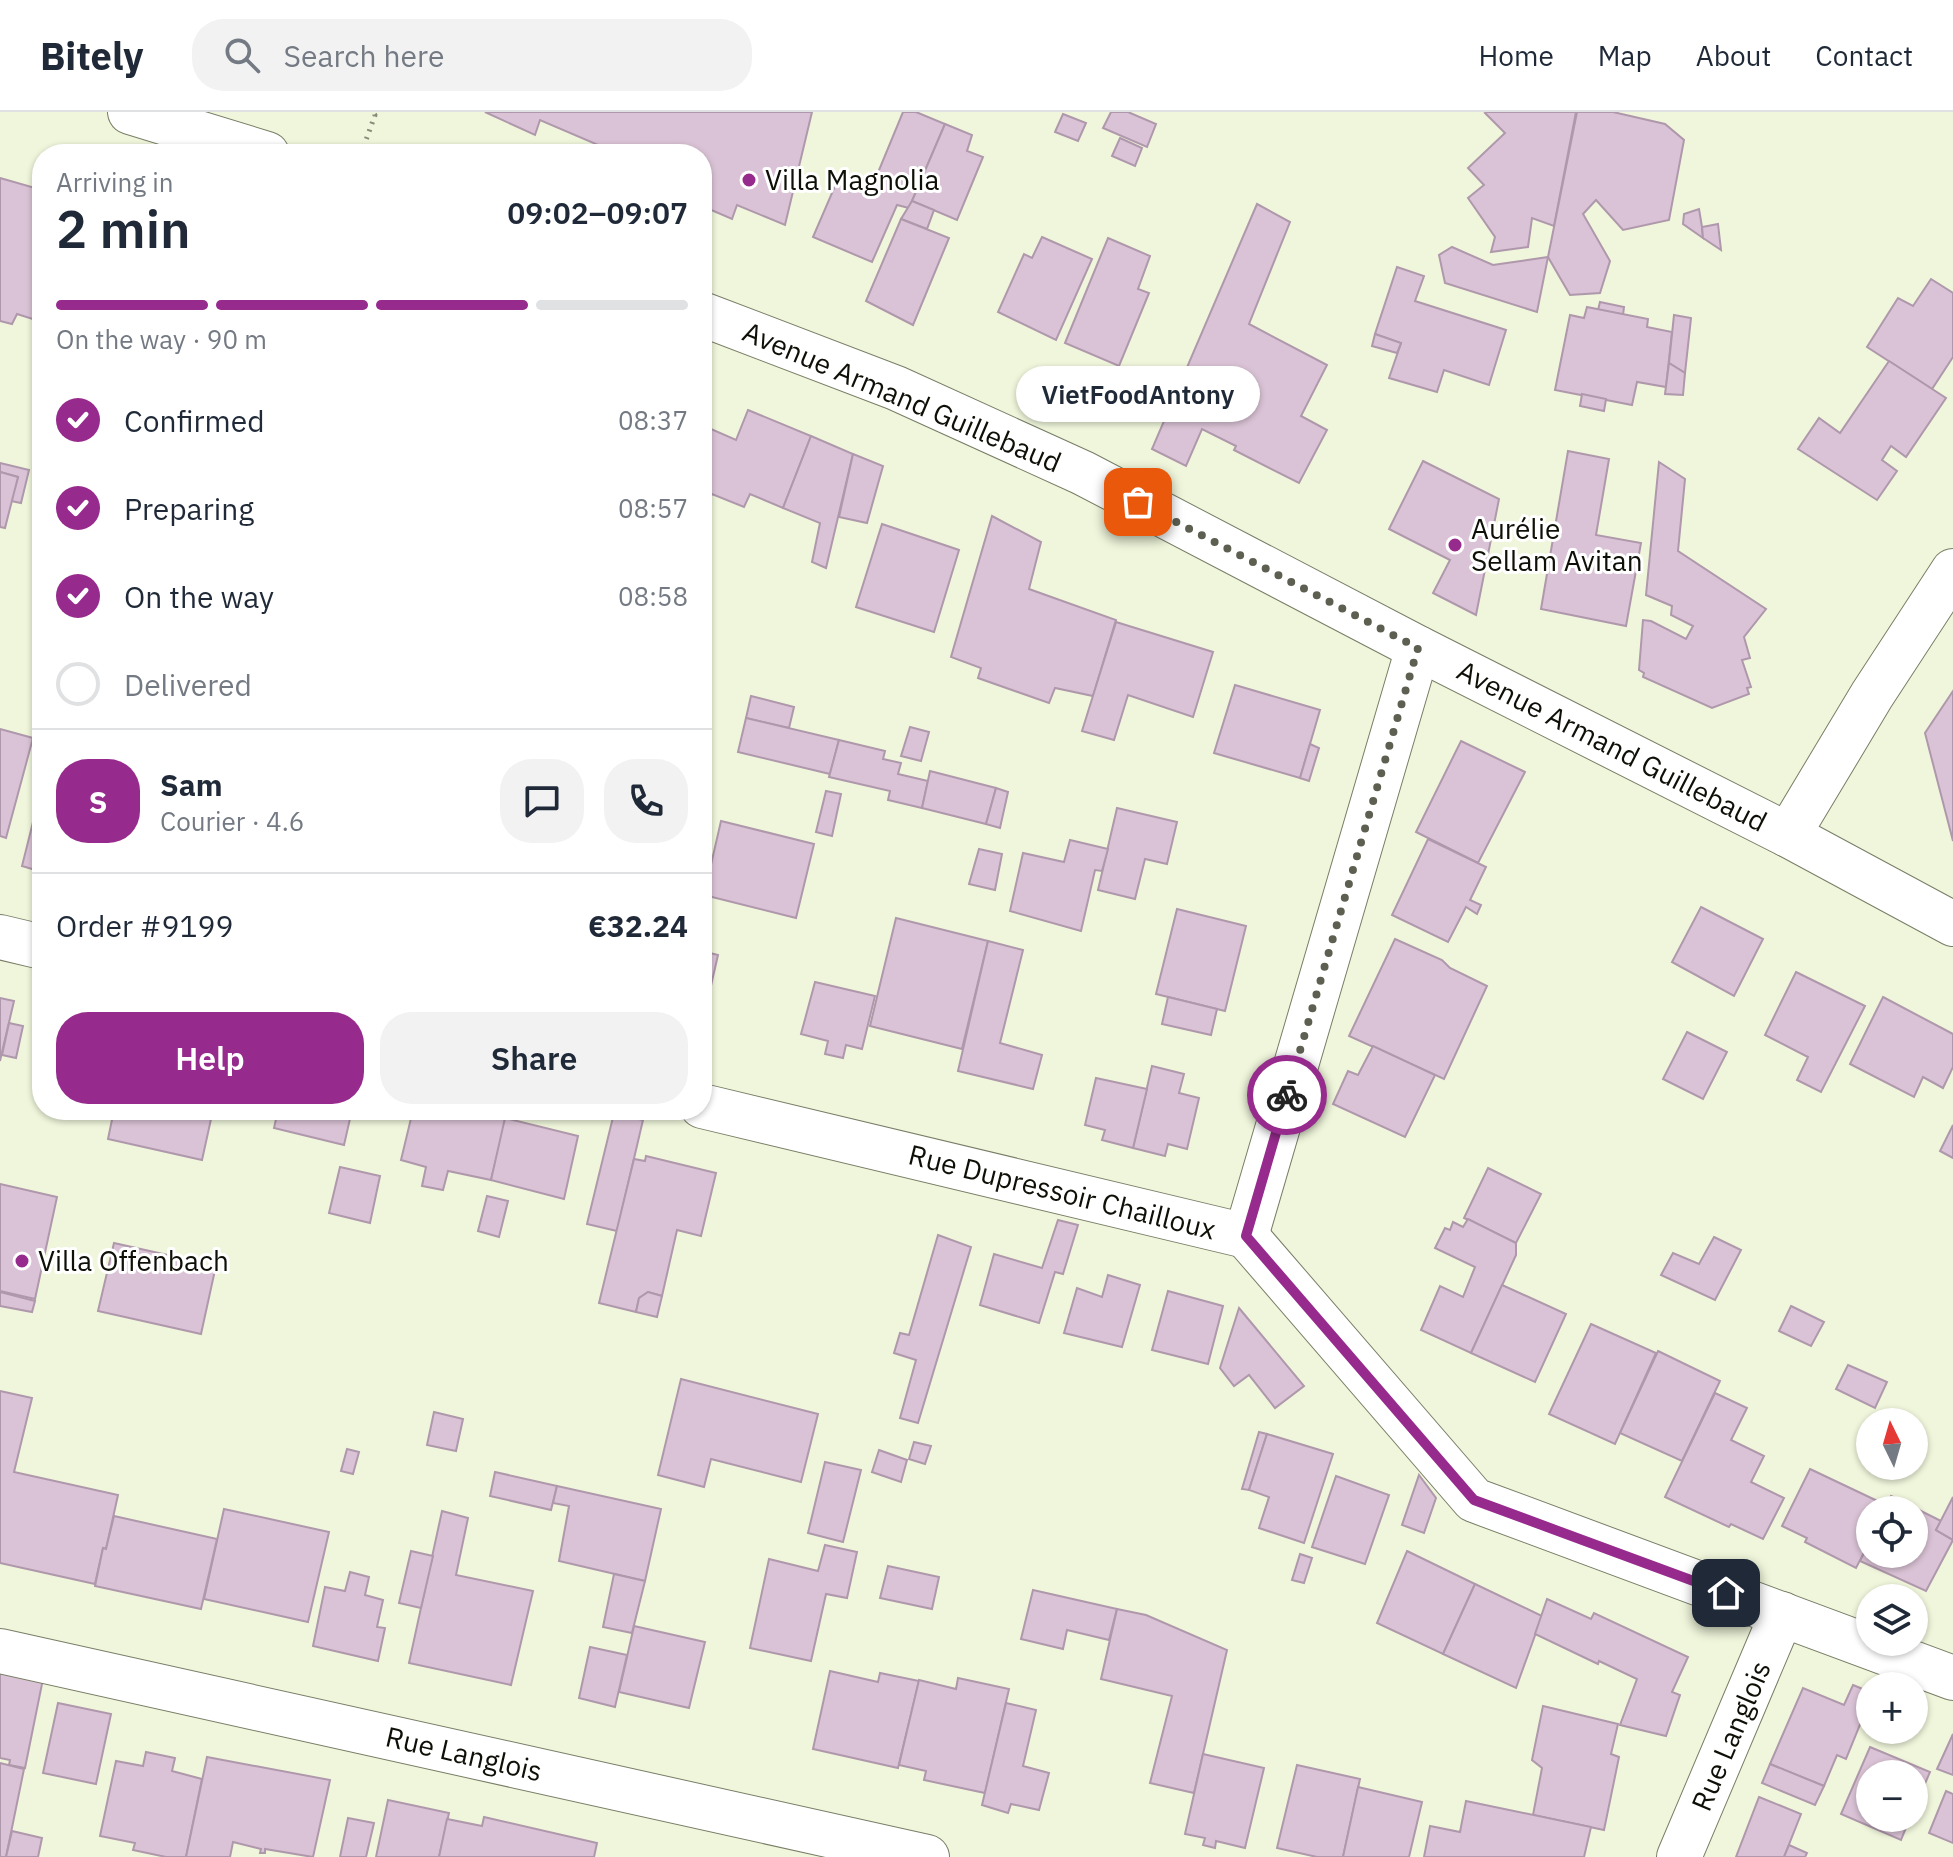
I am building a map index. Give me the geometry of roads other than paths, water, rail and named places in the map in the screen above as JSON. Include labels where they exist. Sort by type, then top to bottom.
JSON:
[{"type":"street","points":[[130,112],[234,144]]},
{"type":"street","name":"Avenue Armand Guillebaud","points":[[712,318],[896,388],[1083,473],[1418,648],[1788,835],[1953,924]]},
{"type":"street","points":[[1788,835],[1872,695],[1953,571]]},
{"type":"street","name":"Rue Dupressoir Chailloux","points":[[712,1108],[1246,1236],[1418,648]]},
{"type":"street","points":[[0,937],[32,945]]},
{"type":"street","points":[[1246,1236],[1474,1500],[1953,1678]]},
{"type":"street","name":"Rue Langlois","points":[[1679,1857],[1782,1614]]},
{"type":"street","name":"Rue Langlois","points":[[0,1651],[927,1857]]},
{"type":"place","name":"Villa Magnolia","points":[[749,180]]},
{"type":"place","name":"VietFoodAntony","points":[[1138,502]]},
{"type":"place","name":"Aurélie Sellam Avitan","points":[[1455,545]]},
{"type":"place","name":"Villa Offenbach","points":[[22,1261]]}]
